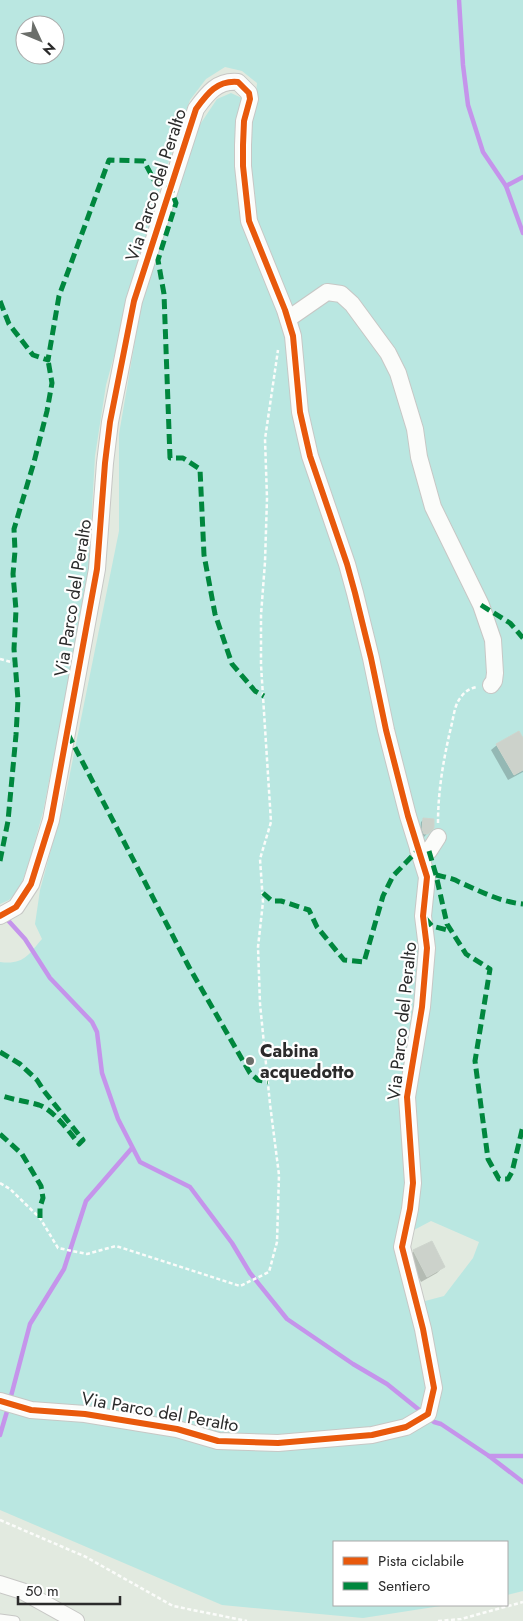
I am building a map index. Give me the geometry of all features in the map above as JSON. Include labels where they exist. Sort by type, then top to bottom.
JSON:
[{"type":"street","name":"Via Parco del Peralto","points":[[0,916],[16,907],[31,884],[51,820],[97,569],[109,430],[134,301],[196,110],[208,93],[220,84],[229,81],[238,82],[249,93],[250,99],[244,121],[243,145],[243,166],[249,221],[293,336],[300,412],[310,456],[347,564],[371,658],[386,730],[427,877],[423,916],[427,948],[422,1007],[407,1097],[413,1183],[402,1247],[423,1329],[434,1388],[428,1414],[406,1427],[372,1435],[278,1443],[218,1441],[177,1429],[85,1414],[31,1410],[0,1401]]},
{"type":"street","points":[[288,319],[327,292],[340,294],[352,304],[388,353],[398,373],[415,428],[413,457],[433,507],[481,605],[493,640],[495,673],[494,681],[491,685]]},
{"type":"street","points":[[418,850],[429,851],[438,837]]},
{"type":"street","points":[[0,1584],[22,1591],[76,1621]]},
{"type":"lane","points":[[0,1619],[15,1621]]},
{"type":"path","points":[[0,1183],[40,1218],[58,1248],[86,1254],[116,1246],[240,1286],[269,1272],[277,1242],[279,1175],[260,1004],[258,947],[263,902],[260,860],[271,822],[261,665],[261,615],[267,498],[265,439],[279,347]]},
{"type":"path","points":[[0,659],[15,663]]},
{"type":"path","points":[[438,837],[440,785],[446,748],[457,703],[461,696],[470,688],[491,685]]},
{"type":"path","points":[[0,1520],[86,1557],[173,1606],[248,1621]]},
{"type":"path","points":[[438,1621],[461,1619],[523,1602]]},
{"type":"shaded area","points":[[0,0],[523,0],[523,1591],[508,1595],[508,1541],[333,1541],[333,1606],[441,1606],[363,1618],[222,1605],[0,1510],[0,962],[15,962],[25,958],[42,939],[35,924],[40,890],[65,798],[119,531],[119,434],[142,300],[199,126],[217,99],[231,93],[255,104],[257,83],[242,71],[225,67],[206,79],[190,100],[163,178],[106,385],[95,456],[88,581],[43,812],[20,888],[9,900],[0,904]],"holes":[[[431,1221],[479,1242],[473,1258],[444,1296],[410,1305],[397,1239]]]},
{"type":"building","points":[[519,731],[523,738],[523,770],[514,775],[496,744]]},
{"type":"building","points":[[423,818],[434,819],[434,828],[428,834],[424,834],[422,829]]},
{"type":"building","points":[[432,1241],[445,1267],[427,1277],[413,1250]]},
{"type":"waterway","points":[[459,0],[463,65],[468,105],[483,152],[506,186],[523,233]]},
{"type":"waterway","points":[[506,186],[523,177]]},
{"type":"waterway","points":[[5,917],[25,939],[50,978],[92,1022],[97,1032],[102,1073],[118,1119],[140,1162],[190,1187],[232,1243],[250,1273],[287,1319],[353,1364],[387,1384],[423,1413]]},
{"type":"waterway","points":[[10,1400],[30,1324],[64,1269],[86,1201],[132,1148]]},
{"type":"waterway","points":[[0,1435],[8,1408]]},
{"type":"waterway","points":[[429,1418],[489,1456],[523,1482]]},
{"type":"waterway","points":[[489,1456],[523,1456]]},
{"type":"marked path","points":[[0,301],[9,324],[33,355],[48,360],[59,296],[109,160],[144,161],[154,180],[170,187],[176,203],[158,260],[164,294],[170,458],[183,458],[200,469],[204,555],[215,614],[232,664],[255,691],[264,696]]},
{"type":"marked path","points":[[0,861],[8,821],[18,700],[14,649],[16,610],[13,574],[14,529],[47,411],[52,383],[48,360]]},
{"type":"marked path","points":[[481,605],[510,623],[523,638]]},
{"type":"marked path","points":[[68,734],[189,967],[250,1073],[258,1080],[268,1082]]},
{"type":"marked path","points":[[263,893],[272,901],[281,901],[309,910],[317,927],[344,960],[364,962],[383,896],[393,876],[418,850]]},
{"type":"marked path","points":[[429,851],[447,924],[466,954],[490,969],[475,1061],[488,1159],[499,1179],[508,1179],[512,1172],[523,1126]]},
{"type":"marked path","points":[[436,875],[454,880],[498,899],[523,904]]},
{"type":"marked path","points":[[425,918],[432,926],[451,931]]},
{"type":"marked path","points":[[0,1052],[20,1064],[37,1080],[83,1140],[79,1144],[61,1122],[45,1108],[0,1095]]},
{"type":"marked path","points":[[0,1134],[22,1154],[41,1186],[43,1198],[40,1207],[40,1218]]},
{"type":"cycle path","points":[[0,916],[16,907],[31,884],[51,820],[97,569],[110,422],[134,301],[196,109],[213,89],[224,83],[238,82],[249,93],[250,99],[244,121],[243,145],[243,166],[249,221],[285,310],[293,336],[300,412],[310,456],[347,564],[371,658],[386,730],[408,816],[427,877],[423,916],[427,948],[422,1007],[407,1097],[413,1183],[402,1247],[423,1329],[434,1388],[428,1414],[406,1427],[372,1435],[278,1443],[218,1441],[177,1429],[85,1414],[31,1410],[0,1401]]},
{"type":"place","name":"Cabina acquedotto","points":[[250,1061]]}]
